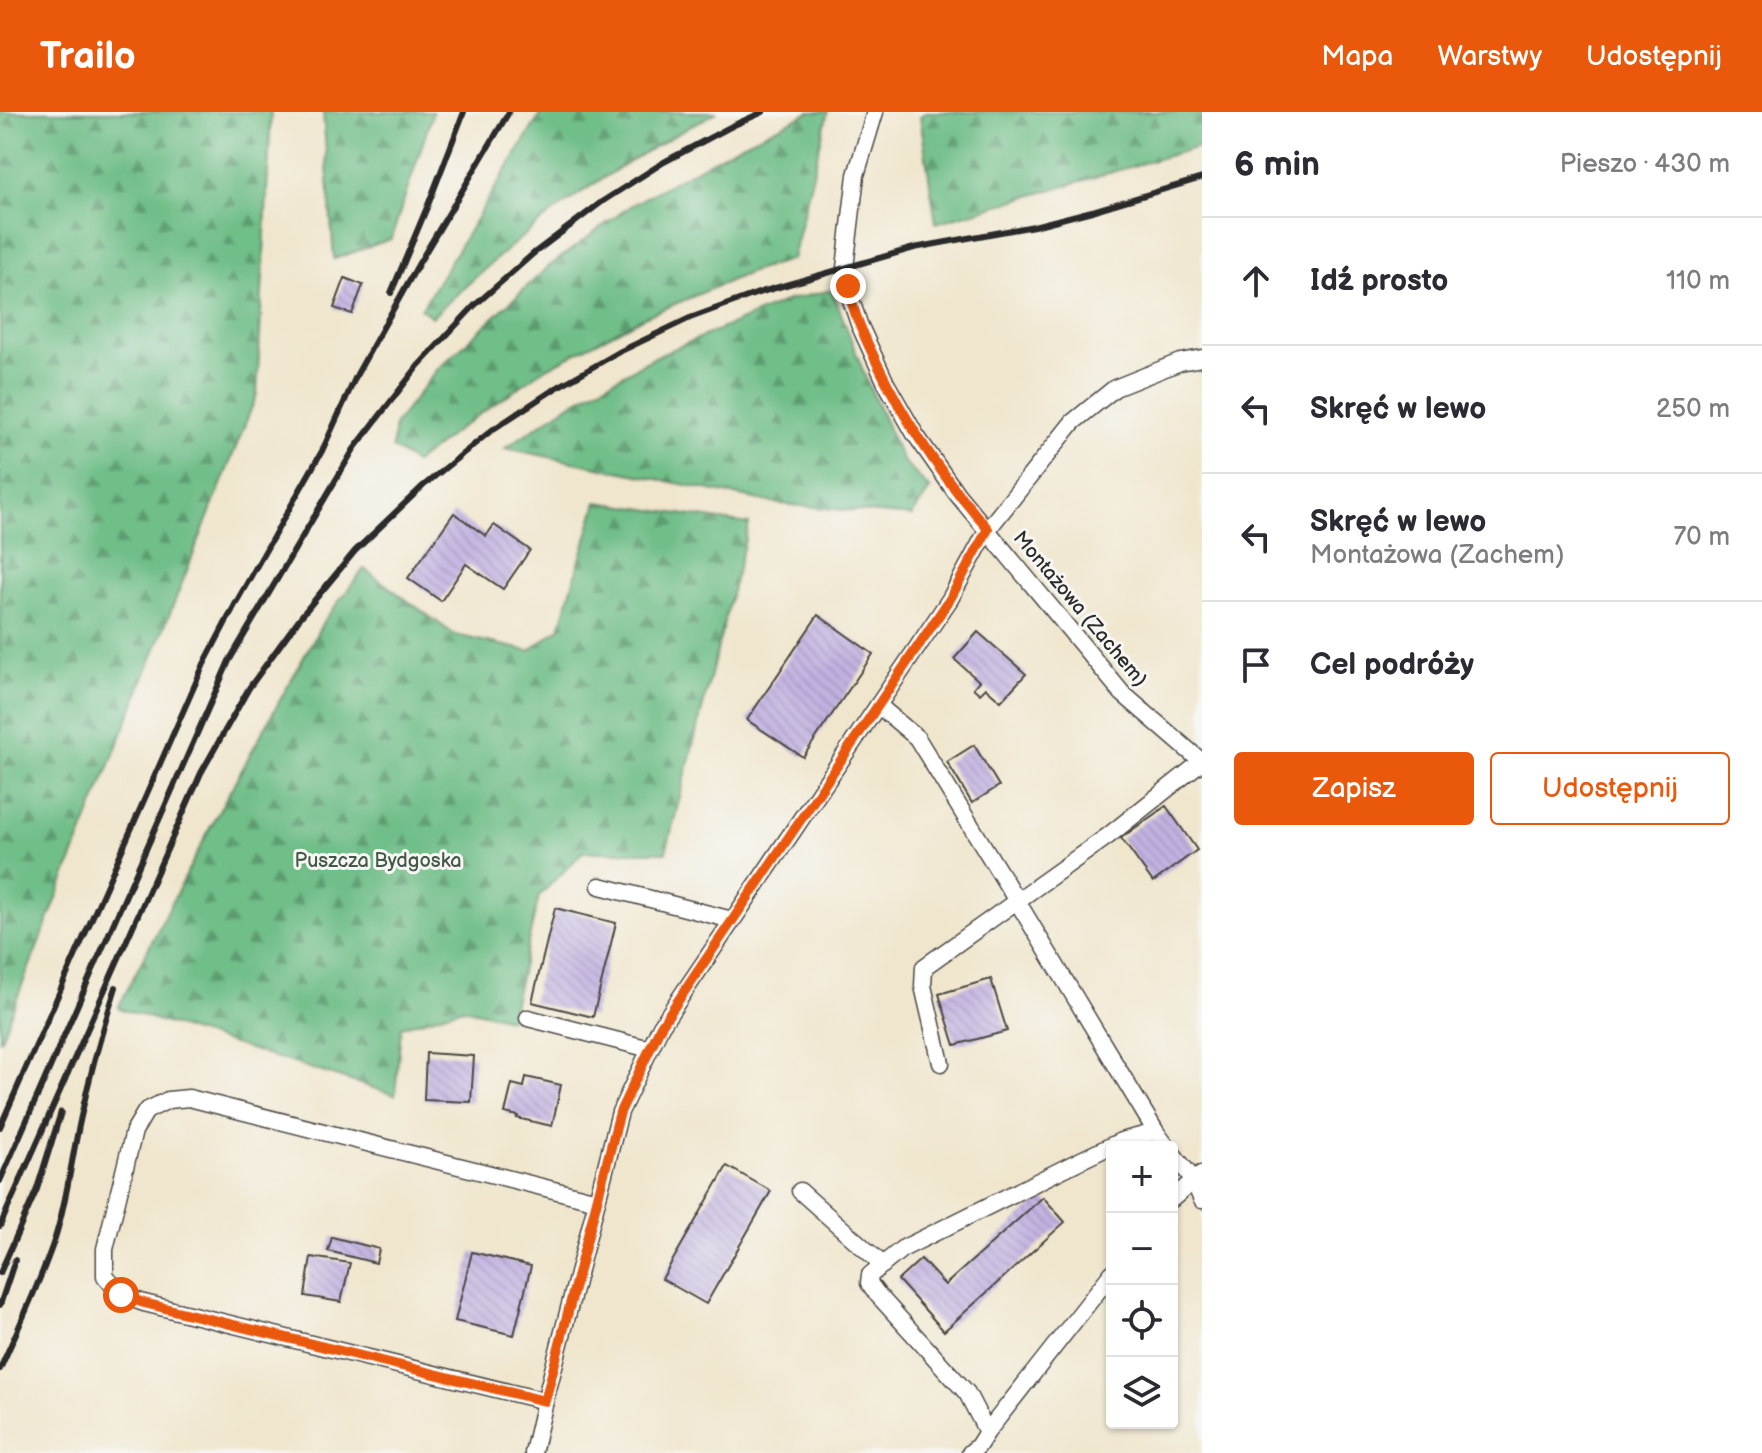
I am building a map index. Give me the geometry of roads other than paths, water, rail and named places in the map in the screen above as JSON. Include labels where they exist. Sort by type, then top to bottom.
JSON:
[{"type":"lane","name":"Montażowa (Zachem)","points":[[875,112],[856,175],[845,268],[859,324],[886,383],[915,434],[957,494],[1122,693],[1202,762]]},
{"type":"lane","points":[[533,1453],[620,1112],[661,1026],[950,599],[988,529],[1073,422],[1115,388],[1180,362],[1202,358]]},
{"type":"lane","points":[[878,705],[917,738],[1163,1141]]},
{"type":"lane","points":[[941,1063],[923,986],[924,967],[1108,836],[1202,762]]},
{"type":"lane","points":[[600,886],[732,920]]},
{"type":"lane","points":[[528,1018],[650,1049]]},
{"type":"lane","points":[[545,1401],[121,1295],[105,1276],[105,1249],[134,1131],[146,1111],[168,1100],[189,1098],[597,1201]]},
{"type":"lane","points":[[987,1432],[967,1393],[878,1295],[869,1283],[870,1275],[902,1249],[1121,1141],[1156,1132]]},
{"type":"lane","points":[[1178,1158],[1198,1176],[1202,1200]]},
{"type":"lane","points":[[1178,1194],[1198,1176]]},
{"type":"lane","points":[[800,1191],[883,1265]]},
{"type":"lane","points":[[970,1453],[1106,1281]]},
{"type":"railway","points":[[391,293],[464,112]]},
{"type":"railway","points":[[0,1127],[204,664],[322,451],[357,374],[509,112]]},
{"type":"railway","points":[[0,1181],[229,661],[354,449],[418,366],[474,306],[534,253],[603,201],[664,162],[763,112]]},
{"type":"railway","points":[[0,1226],[201,773],[249,688],[299,619],[355,551],[423,486],[492,430],[556,388],[619,352],[690,318],[758,293],[914,248],[1034,226],[1202,178]]},
{"type":"railway","points":[[0,1369],[55,1238],[89,1081],[116,987]]},
{"type":"railway","points":[[0,1273],[37,1189],[61,1112]]},
{"type":"railway","points":[[0,1305],[15,1260]]},
{"type":"park label","name":"Puszcza Bydgoska","points":[[378,861]]}]
